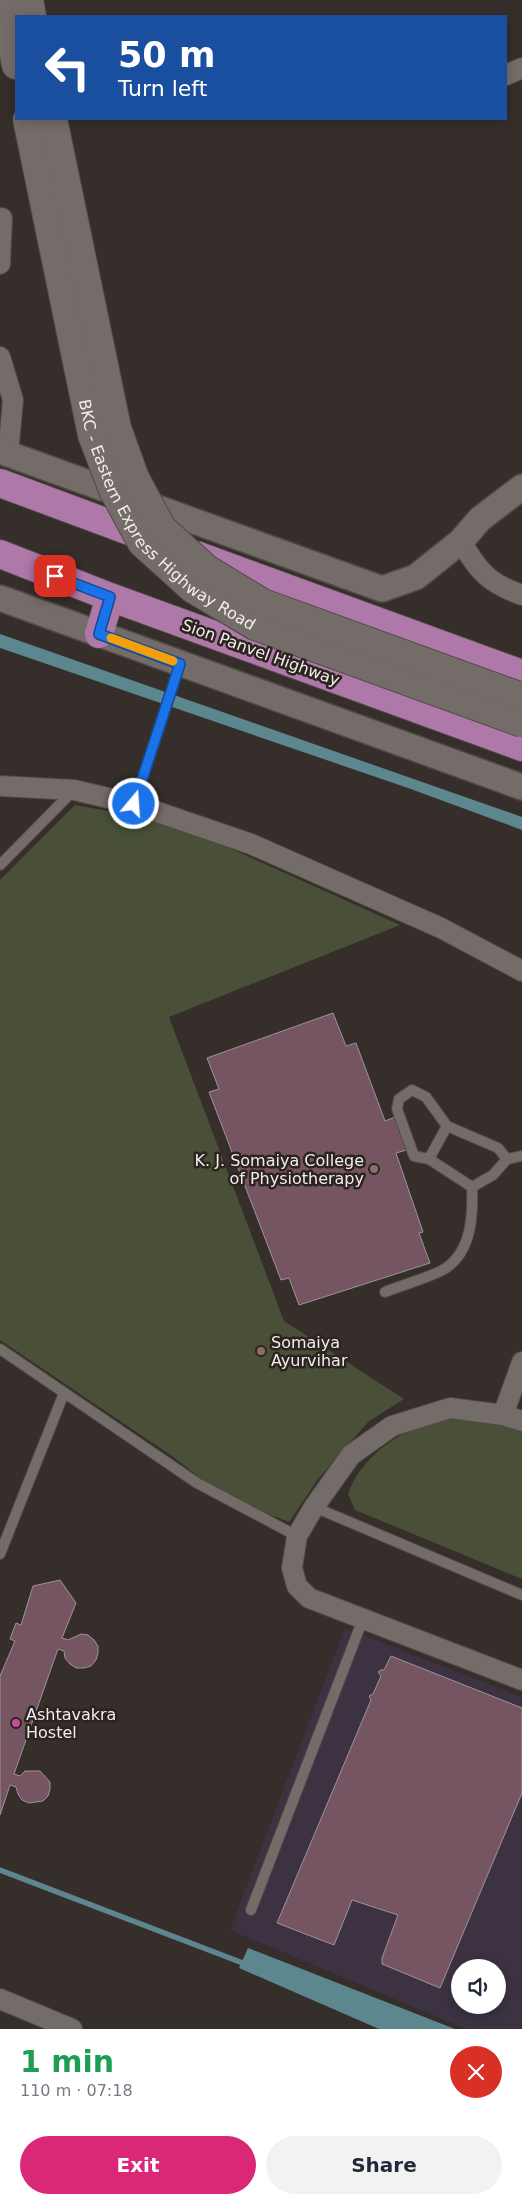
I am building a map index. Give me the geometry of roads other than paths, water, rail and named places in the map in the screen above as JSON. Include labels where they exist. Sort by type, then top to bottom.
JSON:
[{"type":"highway","points":[[0,483],[522,674]]},
{"type":"highway","name":"Sion Panvel Highway","points":[[0,554],[110,597],[522,747]]},
{"type":"highway","points":[[99,634],[110,597]]},
{"type":"main road","points":[[3,0],[15,60]]},
{"type":"main road","points":[[29,0],[32,15]]},
{"type":"main road","name":"BKC - Eastern Express Highway Road","points":[[27,120],[92,435],[113,490],[142,543],[193,589],[255,626],[522,723]]},
{"type":"main road","name":"BKC - Eastern Express Highway Road","points":[[53,120],[117,428],[136,478],[162,528],[207,569],[263,603],[522,697]]},
{"type":"street","points":[[507,75],[522,68]]},
{"type":"street","points":[[0,264],[2,218]]},
{"type":"street","points":[[0,357],[13,400],[4,453],[382,589],[416,577],[462,541],[480,519],[522,487]]},
{"type":"street","points":[[462,541],[476,567],[487,578],[499,586],[522,595]]},
{"type":"street","points":[[0,598],[522,788]]},
{"type":"street","points":[[0,786],[74,790],[134,804],[250,844],[441,928],[522,971]]},
{"type":"street","points":[[502,1415],[522,1362]]},
{"type":"street","points":[[522,1421],[502,1415],[450,1408],[392,1426],[351,1455],[314,1507],[297,1536],[292,1568],[297,1586],[309,1598],[522,1680]]},
{"type":"street","points":[[0,1999],[72,2029]]},
{"type":"lane","points":[[134,804],[180,664]]},
{"type":"lane","points":[[0,865],[74,790]]},
{"type":"lane","points":[[472,1187],[429,1159],[414,1156],[397,1109],[399,1098],[412,1090],[426,1097],[448,1126],[498,1148],[507,1159]]},
{"type":"lane","points":[[429,1159],[448,1126]]},
{"type":"lane","points":[[472,1187],[493,1175],[507,1159],[522,1156]]},
{"type":"lane","points":[[384,1292],[446,1268],[459,1254],[468,1237],[472,1213],[472,1187]]},
{"type":"lane","points":[[0,1349],[197,1483],[297,1536]]},
{"type":"lane","points":[[0,1552],[64,1392]]},
{"type":"lane","points":[[314,1507],[522,1596]]},
{"type":"lane","points":[[251,1910],[363,1619]]},
{"type":"water","points":[[0,634],[522,817],[522,830],[408,788],[0,648]]},
{"type":"water","points":[[248,1948],[455,2029],[379,2029],[239,1968]]},
{"type":"waterway","points":[[0,1870],[248,1965]]},
{"type":"place","name":"K. J. Somaiya College of Physiotherapy","points":[[374,1169]]},
{"type":"place","name":"Somaiya Ayurvihar","points":[[261,1351]]},
{"type":"place","name":"Ashtavakra Hostel","points":[[16,1723]]}]
